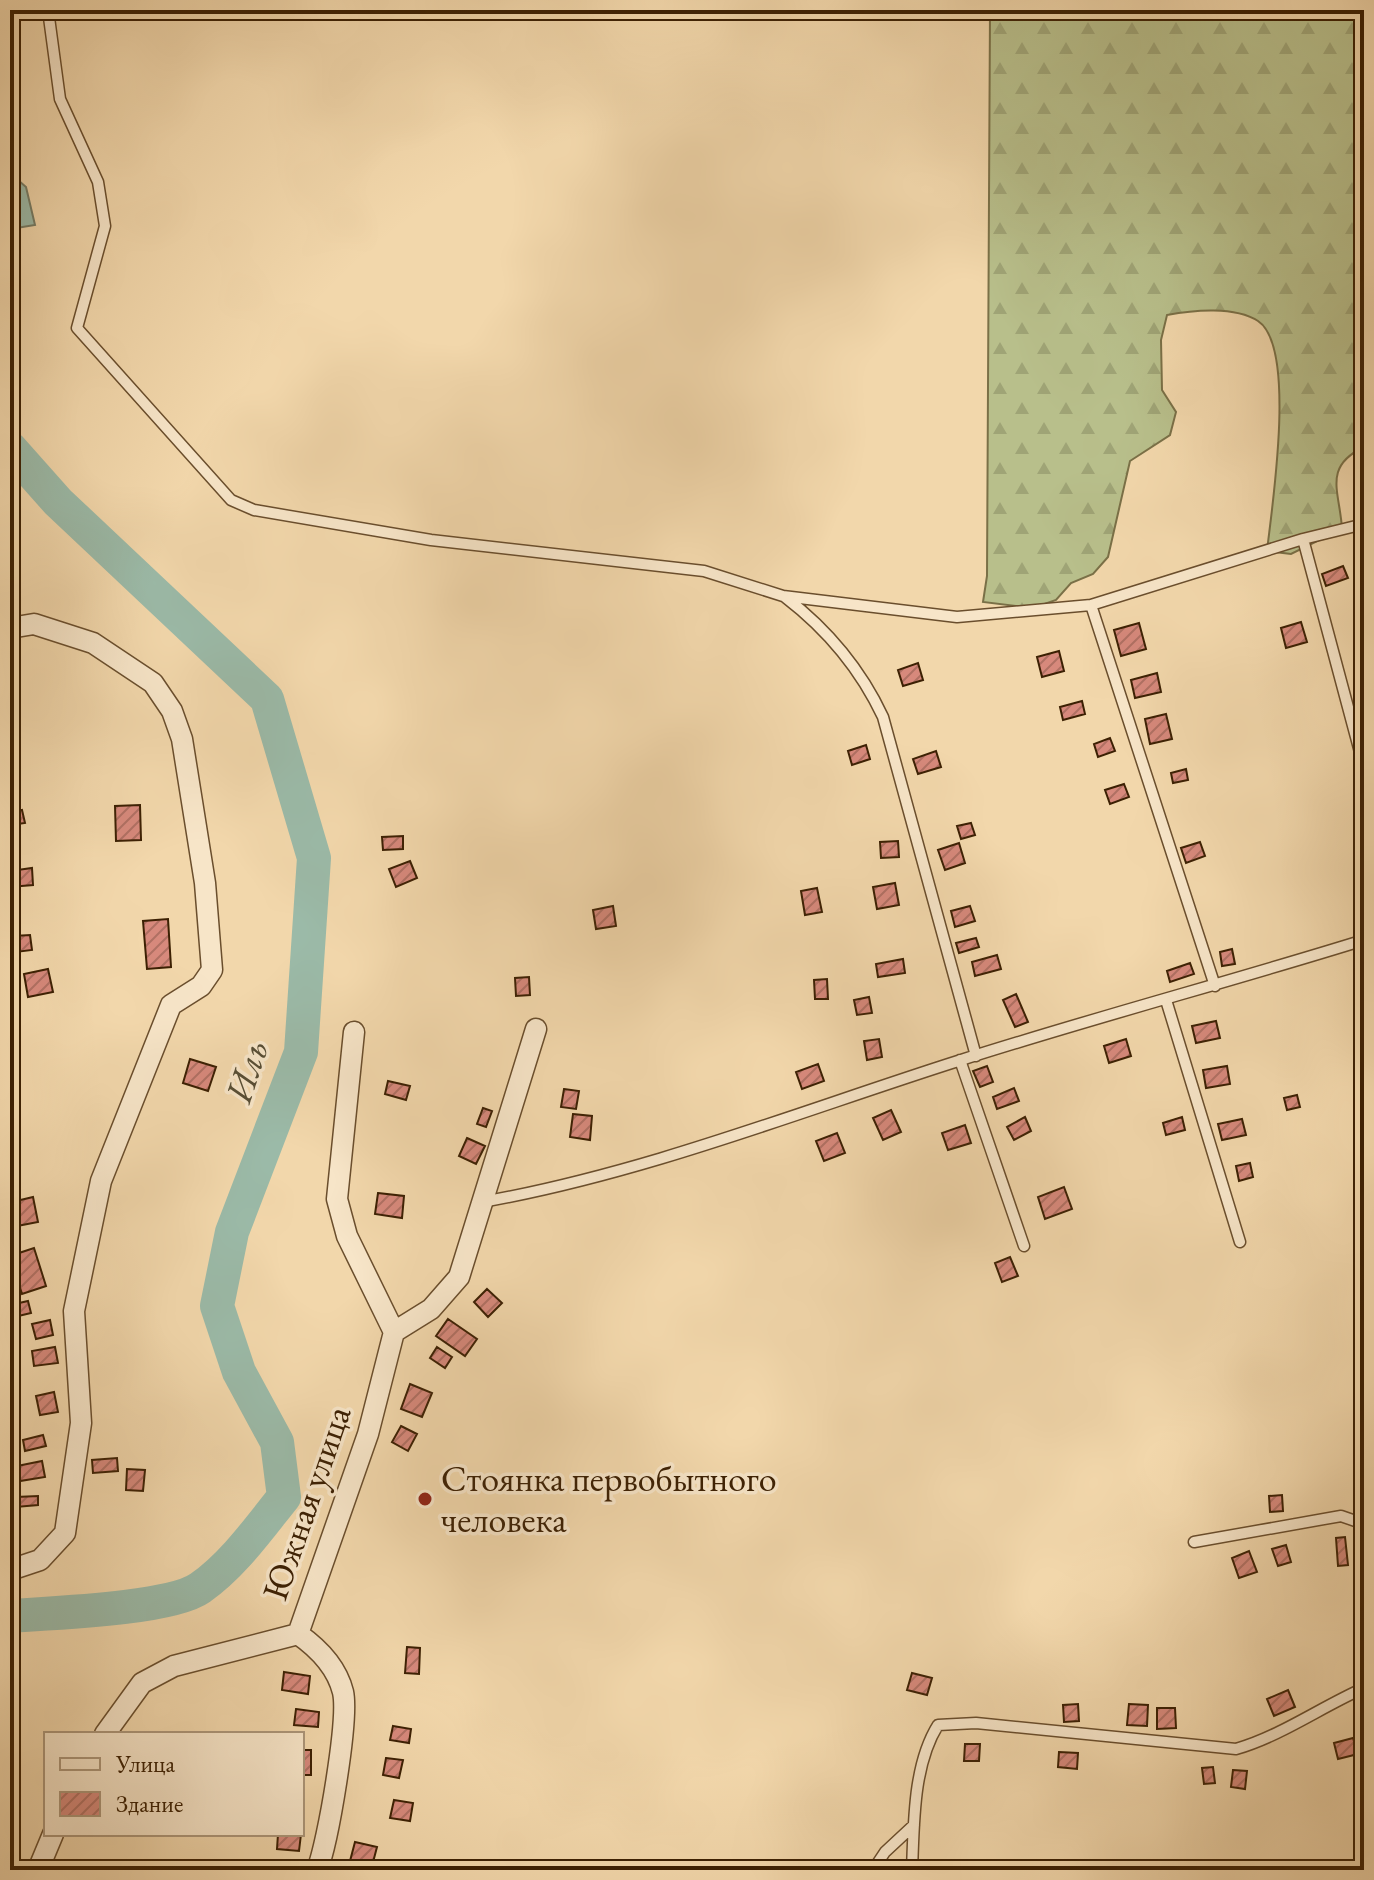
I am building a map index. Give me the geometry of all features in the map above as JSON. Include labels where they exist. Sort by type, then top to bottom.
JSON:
[{"type":"street","points":[[10,628],[34,624],[93,643],[153,683],[172,711],[182,739],[205,883],[212,970],[201,986],[171,1005],[101,1181],[74,1311],[81,1423],[65,1533],[40,1560],[10,1570]]},
{"type":"street","points":[[354,1032],[337,1199],[347,1236],[394,1332],[431,1309],[459,1277],[536,1029]]},
{"type":"street","name":"Южная улица","points":[[317,1870],[343,1725],[344,1694],[335,1671],[311,1643],[298,1634],[368,1434],[394,1332]]},
{"type":"street","points":[[106,1732],[142,1683],[174,1666],[298,1634]]},
{"type":"street","points":[[38,1870],[52,1836]]},
{"type":"lane","points":[[48,10],[60,99],[98,182],[105,226],[77,328],[231,500],[254,510],[431,540],[704,571],[783,596],[957,617],[1091,605],[1303,539],[1364,524]]},
{"type":"lane","points":[[1303,539],[1364,767]]},
{"type":"lane","points":[[783,596],[816,620],[864,678],[883,717],[976,1056]]},
{"type":"lane","points":[[1091,605],[1215,986]]},
{"type":"lane","points":[[482,1202],[539,1192],[631,1166],[960,1060],[1364,940]]},
{"type":"lane","points":[[1166,1000],[1240,1242]]},
{"type":"lane","points":[[960,1060],[1024,1246]]},
{"type":"lane","points":[[1194,1542],[1341,1516],[1364,1524]]},
{"type":"lane","points":[[912,1870],[914,1825],[926,1745],[938,1725],[976,1723],[1236,1749],[1261,1742],[1318,1708],[1364,1688]]},
{"type":"lane","points":[[873,1870],[885,1852],[914,1825]]},
{"type":"green space","points":[[990,10],[1364,10],[1364,447],[1351,455],[1338,472],[1336,482],[1342,529],[1291,554],[1267,551],[1279,429],[1277,362],[1270,337],[1258,321],[1238,313],[1201,311],[1167,315],[1161,340],[1162,390],[1176,412],[1170,435],[1130,461],[1108,557],[1093,574],[1071,583],[1056,600],[1033,608],[983,602],[987,576]]},
{"type":"shaded area","points":[[10,173],[26,187],[35,225],[10,229]]},
{"type":"building","points":[[1343,566],[1348,578],[1326,586],[1322,574]]},
{"type":"building","points":[[1301,622],[1307,642],[1286,648],[1281,628]]},
{"type":"building","points":[[1139,623],[1146,649],[1121,656],[1114,630]]},
{"type":"building","points":[[1059,651],[1064,671],[1042,677],[1037,657]]},
{"type":"building","points":[[918,663],[923,680],[903,686],[898,670]]},
{"type":"building","points":[[1157,673],[1161,692],[1135,698],[1131,680]]},
{"type":"building","points":[[1082,701],[1085,714],[1063,720],[1060,707]]},
{"type":"building","points":[[1166,714],[1172,739],[1150,744],[1145,719]]},
{"type":"building","points":[[1110,738],[1115,751],[1098,757],[1094,744]]},
{"type":"building","points":[[866,745],[870,759],[852,765],[848,751]]},
{"type":"building","points":[[936,751],[941,767],[918,774],[913,759]]},
{"type":"building","points":[[1186,769],[1188,780],[1173,783],[1171,773]]},
{"type":"building","points":[[1124,784],[1129,797],[1110,804],[1105,790]]},
{"type":"building","points":[[140,805],[141,840],[116,841],[115,806]]},
{"type":"building","points":[[22,810],[25,823],[10,825],[10,812]]},
{"type":"building","points":[[971,823],[975,835],[961,839],[957,826]]},
{"type":"building","points":[[403,836],[403,849],[383,850],[382,837]]},
{"type":"building","points":[[898,841],[899,857],[881,858],[880,842]]},
{"type":"building","points":[[1200,842],[1205,856],[1186,863],[1181,848]]},
{"type":"building","points":[[959,843],[965,863],[945,870],[938,850]]},
{"type":"building","points":[[410,861],[417,878],[396,887],[389,869]]},
{"type":"building","points":[[32,868],[33,885],[10,887],[10,871]]},
{"type":"building","points":[[895,883],[899,905],[877,909],[873,887]]},
{"type":"building","points":[[817,888],[822,912],[805,915],[801,891]]},
{"type":"building","points":[[613,906],[616,926],[596,929],[593,910]]},
{"type":"building","points":[[970,906],[975,921],[955,927],[951,911]]},
{"type":"building","points":[[168,919],[171,967],[147,969],[143,921]]},
{"type":"building","points":[[30,935],[32,950],[16,952],[14,936]]},
{"type":"building","points":[[976,938],[979,947],[959,953],[956,943]]},
{"type":"building","points":[[1232,949],[1235,964],[1222,966],[1220,952]]},
{"type":"building","points":[[997,955],[1001,969],[975,976],[972,962]]},
{"type":"building","points":[[903,959],[905,973],[878,977],[876,964]]},
{"type":"building","points":[[1190,963],[1194,974],[1170,982],[1167,971]]},
{"type":"building","points":[[48,969],[53,992],[28,997],[24,974]]},
{"type":"building","points":[[529,977],[530,995],[516,996],[515,978]]},
{"type":"building","points":[[827,979],[828,999],[815,999],[814,980]]},
{"type":"building","points":[[1016,994],[1028,1022],[1015,1027],[1003,1000]]},
{"type":"building","points":[[869,997],[872,1013],[857,1015],[854,1000]]},
{"type":"building","points":[[1216,1021],[1220,1038],[1196,1043],[1192,1026]]},
{"type":"building","points":[[879,1039],[882,1057],[867,1060],[864,1041]]},
{"type":"building","points":[[1126,1039],[1131,1056],[1109,1063],[1104,1046]]},
{"type":"building","points":[[190,1059],[216,1067],[208,1091],[183,1083]]},
{"type":"building","points":[[818,1064],[824,1081],[802,1089],[796,1072]]},
{"type":"building","points":[[987,1066],[993,1082],[980,1087],[973,1071]]},
{"type":"building","points":[[1227,1066],[1230,1084],[1206,1088],[1203,1070]]},
{"type":"building","points":[[388,1081],[410,1086],[406,1100],[385,1094]]},
{"type":"building","points":[[1014,1088],[1019,1101],[997,1109],[993,1097]]},
{"type":"building","points":[[564,1089],[579,1091],[576,1109],[561,1107]]},
{"type":"building","points":[[1297,1095],[1300,1107],[1287,1110],[1284,1098]]},
{"type":"building","points":[[483,1108],[492,1111],[486,1127],[477,1124]]},
{"type":"building","points":[[891,1110],[901,1132],[883,1140],[873,1118]]},
{"type":"building","points":[[573,1114],[592,1116],[590,1140],[570,1137]]},
{"type":"building","points":[[1025,1117],[1031,1131],[1014,1140],[1007,1127]]},
{"type":"building","points":[[1182,1117],[1185,1130],[1166,1135],[1163,1123]]},
{"type":"building","points":[[1242,1119],[1246,1135],[1222,1140],[1218,1124]]},
{"type":"building","points":[[965,1125],[971,1143],[948,1150],[942,1133]]},
{"type":"building","points":[[837,1133],[845,1153],[824,1161],[816,1141]]},
{"type":"building","points":[[467,1138],[485,1146],[476,1164],[459,1156]]},
{"type":"building","points":[[1250,1163],[1253,1177],[1239,1181],[1236,1166]]},
{"type":"building","points":[[1064,1187],[1072,1209],[1045,1219],[1038,1197]]},
{"type":"building","points":[[378,1193],[404,1196],[402,1218],[375,1214]]},
{"type":"building","points":[[33,1197],[38,1222],[17,1226],[12,1202]]},
{"type":"building","points":[[34,1248],[46,1286],[22,1294],[10,1256]]},
{"type":"building","points":[[1010,1257],[1018,1276],[1002,1282],[995,1263]]},
{"type":"building","points":[[487,1289],[502,1303],[488,1317],[474,1302]]},
{"type":"building","points":[[28,1301],[31,1313],[10,1318],[10,1305]]},
{"type":"building","points":[[448,1319],[477,1339],[465,1356],[436,1336]]},
{"type":"building","points":[[50,1320],[53,1335],[36,1339],[32,1324]]},
{"type":"building","points":[[55,1347],[58,1363],[34,1366],[32,1351]]},
{"type":"building","points":[[437,1347],[452,1357],[445,1368],[430,1358]]},
{"type":"building","points":[[410,1384],[432,1393],[422,1417],[401,1409]]},
{"type":"building","points":[[54,1392],[58,1412],[40,1415],[36,1396]]},
{"type":"building","points":[[401,1426],[417,1434],[408,1451],[392,1442]]},
{"type":"building","points":[[43,1435],[46,1446],[25,1451],[23,1440]]},
{"type":"building","points":[[117,1458],[118,1471],[93,1473],[92,1460]]},
{"type":"building","points":[[42,1461],[45,1477],[20,1481],[17,1466]]},
{"type":"building","points":[[127,1469],[145,1470],[143,1491],[126,1490]]},
{"type":"building","points":[[1282,1495],[1283,1511],[1270,1512],[1269,1496]]},
{"type":"building","points":[[38,1496],[38,1505],[16,1507],[16,1497]]},
{"type":"building","points":[[1345,1537],[1348,1565],[1338,1566],[1336,1538]]},
{"type":"building","points":[[1286,1545],[1291,1562],[1278,1566],[1272,1549]]},
{"type":"building","points":[[1249,1551],[1257,1572],[1239,1578],[1232,1558]]},
{"type":"building","points":[[407,1647],[420,1648],[419,1674],[405,1673]]},
{"type":"building","points":[[284,1672],[310,1676],[308,1694],[282,1690]]},
{"type":"building","points":[[912,1673],[932,1678],[927,1695],[907,1690]]},
{"type":"building","points":[[1288,1690],[1295,1707],[1274,1716],[1267,1699]]},
{"type":"building","points":[[1078,1704],[1079,1721],[1064,1722],[1063,1705]]},
{"type":"building","points":[[1129,1704],[1148,1705],[1147,1726],[1127,1725]]},
{"type":"building","points":[[1157,1708],[1175,1708],[1176,1728],[1157,1729]]},
{"type":"building","points":[[296,1709],[319,1712],[318,1727],[294,1725]]},
{"type":"building","points":[[393,1726],[411,1729],[409,1743],[390,1740]]},
{"type":"building","points":[[1353,1738],[1358,1754],[1338,1759],[1334,1743]]},
{"type":"building","points":[[965,1744],[980,1744],[979,1761],[964,1761]]},
{"type":"building","points":[[304,1750],[311,1750],[311,1775],[304,1775]]},
{"type":"building","points":[[1059,1752],[1078,1753],[1077,1769],[1058,1767]]},
{"type":"building","points":[[386,1758],[403,1760],[399,1778],[383,1775]]},
{"type":"building","points":[[1213,1767],[1215,1783],[1204,1784],[1202,1768]]},
{"type":"building","points":[[1233,1770],[1247,1771],[1245,1789],[1231,1787]]},
{"type":"building","points":[[394,1800],[413,1803],[410,1821],[390,1818]]},
{"type":"building","points":[[278,1836],[301,1836],[299,1851],[277,1849]]},
{"type":"building","points":[[355,1842],[377,1847],[372,1866],[350,1861]]},
{"type":"waterway","name":"Иль","points":[[10,448],[58,502],[267,699],[314,858],[301,1052],[232,1232],[217,1306],[239,1372],[277,1442],[284,1497],[224,1568],[200,1588],[185,1595],[109,1609],[10,1616]]},
{"type":"place","name":"Стоянка первобытного человека","points":[[425,1499]]}]
